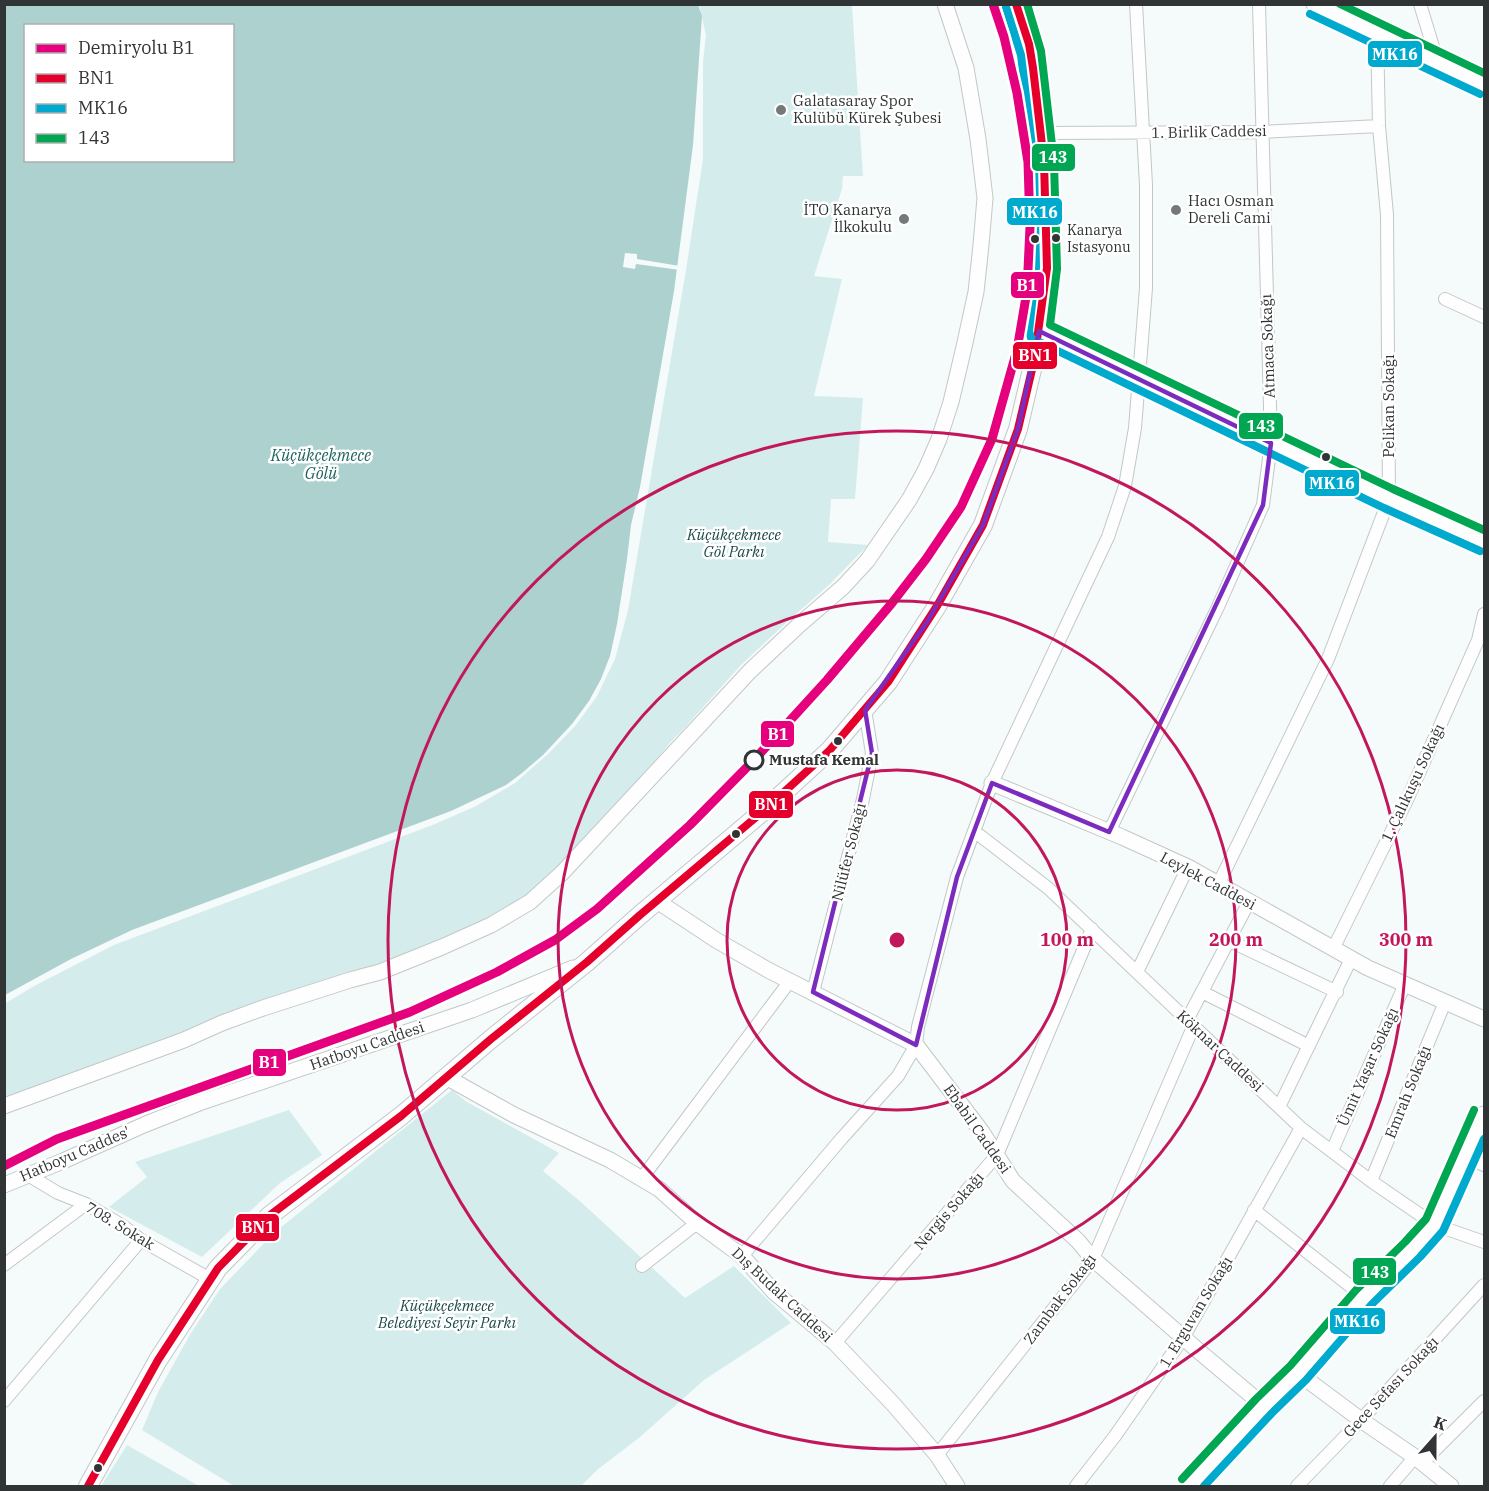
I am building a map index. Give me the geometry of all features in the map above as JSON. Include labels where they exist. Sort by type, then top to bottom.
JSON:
[{"type":"main road","points":[[88,1486],[158,1360],[218,1268],[269,1216],[401,1116],[491,1039],[587,962],[761,813],[829,751],[888,682],[932,614],[983,525],[1018,429],[1039,331],[1047,268],[1044,162],[1031,52],[1016,4]]},
{"type":"street","points":[[4,1106],[263,1008],[380,972],[411,960],[491,925],[530,902],[562,873],[750,671],[843,587],[867,561],[909,500],[939,439],[951,402],[976,292],[983,226],[984,183],[966,69],[945,4]]},
{"type":"street","points":[[742,1256],[898,1076],[916,1046],[918,1027],[957,877],[974,831],[992,783],[1108,537],[1125,486],[1135,428],[1146,288],[1146,185],[1136,4]]},
{"type":"street","name":"Atmaca Sokağı","points":[[1109,832],[1217,609],[1263,505],[1271,443],[1259,4]]},
{"type":"street","points":[[1314,4],[1485,84]]},
{"type":"street","points":[[1340,4],[1345,20]]},
{"type":"street","points":[[1420,4],[1438,63]]},
{"type":"street","name":"Pelikan Sokağı","points":[[1218,885],[1328,659],[1389,499],[1387,214],[1379,126],[1377,35]]},
{"type":"street","name":"1. Birlik Caddesi","points":[[1040,133],[1262,132],[1379,126]]},
{"type":"street","points":[[1445,299],[1485,317]]},
{"type":"street","points":[[1039,331],[1389,499],[1485,541]]},
{"type":"street","name":"1. Çalıkuşu Sokağı","points":[[1333,949],[1407,800],[1478,640],[1485,614]]},
{"type":"street","name":"Nilüfer Sokağı","points":[[813,992],[863,799],[872,753],[864,710]]},
{"type":"street","name":"Leylek Caddesi","points":[[992,783],[1188,867],[1368,968],[1485,1019]]},
{"type":"street","name":"Köknar Caddesi","points":[[974,831],[1048,888],[1301,1128],[1371,1181],[1435,1225],[1485,1242]]},
{"type":"street","points":[[1137,972],[1188,867]]},
{"type":"street","name":"Ebabil Caddesi","points":[[657,901],[716,940],[768,970],[916,1046],[982,1132],[1013,1181],[1078,1241],[1093,1259],[1264,1406]]},
{"type":"street","name":"Zambak Sokağı","points":[[937,1455],[1093,1259],[1118,1204],[1202,992],[1249,902]]},
{"type":"street","name":"Nergis Sokağı","points":[[835,1343],[997,1155],[1092,929]]},
{"type":"street","points":[[1230,941],[1336,992]]},
{"type":"street","points":[[1280,1107],[1352,959]]},
{"type":"street","name":"Hatboyu Caddesi","points":[[146,1124],[199,1103],[472,1010],[587,962]]},
{"type":"street","points":[[642,1178],[790,981]]},
{"type":"street","name":"Ümit Yaşar Sokağı","points":[[1332,1150],[1405,984]]},
{"type":"street","points":[[1202,992],[1309,1046]]},
{"type":"street","name":"Emrah Sokağı","points":[[1371,1181],[1445,1002]]},
{"type":"street","name":"Dış Budak Caddesi","points":[[446,1077],[514,1115],[610,1160],[660,1189],[697,1223],[742,1256],[774,1292],[835,1343],[894,1405],[937,1455],[957,1486]]},
{"type":"street","points":[[4,1113],[16,1108],[26,1099]]},
{"type":"street","points":[[1190,1486],[1298,1373],[1364,1297],[1435,1225],[1485,1114]]},
{"type":"street","name":"Hatboyu Caddes'","points":[[4,1185],[146,1124]]},
{"type":"street","name":"1. Erguvan Sokağı","points":[[1076,1486],[1115,1436],[1183,1338],[1301,1128]]},
{"type":"street","points":[[1465,1157],[1485,1165]]},
{"type":"street","name":"708. Sokak","points":[[28,1175],[58,1193],[86,1204],[123,1226],[141,1240],[210,1279]]},
{"type":"street","points":[[4,1265],[86,1204]]},
{"type":"street","points":[[1254,1210],[1364,1297]]},
{"type":"street","points":[[642,1266],[697,1223]]},
{"type":"street","points":[[4,1401],[141,1240]]},
{"type":"street","name":"Gece Sefası Sokağı","points":[[1297,1486],[1485,1286]]},
{"type":"street","points":[[1298,1373],[1451,1486]]},
{"type":"street","points":[[1390,1486],[1485,1401]]},
{"type":"highlighted area","points":[[1039,331],[1271,443],[1263,505],[1109,832],[992,783],[957,877],[916,1045],[813,992],[872,753],[865,710],[927,622],[983,525],[1018,429]]},
{"type":"green space","name":"Küçükçekmece Göl Parkı","points":[[699,5],[852,5],[863,176],[843,176],[842,189],[814,276],[842,279],[814,396],[863,398],[855,499],[831,499],[828,542],[868,545],[830,584],[741,665],[675,737],[611,814],[530,893],[443,942],[377,967],[179,1034],[5,1102],[4,1004],[114,945],[435,824],[476,806],[515,783],[548,754],[576,725],[597,696],[615,659],[628,610],[703,159],[703,62],[706,35]]},
{"type":"green space","name":"Küçükçekmece Belediyesi Seyir Parkı","points":[[452,1090],[467,1102],[559,1153],[543,1171],[581,1202],[685,1298],[734,1266],[791,1323],[704,1380],[581,1486],[234,1486],[142,1430],[158,1392],[191,1333],[220,1289],[275,1232]]},
{"type":"green space","points":[[289,1110],[322,1155],[280,1183],[202,1257],[109,1207],[147,1177],[135,1162]]},
{"type":"green space","points":[[127,1445],[199,1486],[101,1486]]},
{"type":"water","name":"Küçükçekmece Gölü","points":[[5,5],[698,5],[702,16],[693,145],[674,291],[640,487],[631,525],[617,624],[610,656],[589,701],[572,724],[543,755],[506,785],[451,811],[132,930],[71,959],[5,995]]},
{"type":"pier","points":[[625,253],[637,254],[637,259],[680,266],[680,270],[636,264],[635,269],[623,267]]},
{"type":"rail line","name":"B1","points":[[4,1166],[57,1139],[410,1012],[497,972],[555,940],[597,909],[690,825],[754,760],[827,680],[892,603],[926,559],[961,507],[992,439],[1017,350],[1027,291],[1030,227],[1028,162],[1017,93],[1004,37],[993,4]]},
{"type":"transit line","name":"BN1","points":[[88,1486],[158,1360],[218,1268],[269,1216],[401,1116],[491,1039],[587,962],[761,813],[829,751],[888,682],[937,606],[983,525],[1018,429],[1034,361],[1047,268],[1044,162],[1033,68],[1029,44],[1016,4]]},
{"type":"transit line","name":"143","points":[[1027,4],[1041,51],[1054,162],[1057,269],[1050,325],[1484,530]]},
{"type":"transit line","name":"143","points":[[1340,4],[1484,73]]},
{"type":"transit line","name":"MK16","points":[[1006,7],[1021,55],[1034,163],[1036,267],[1029,331],[1031,338],[1384,508],[1480,551]]},
{"type":"transit line","name":"MK16","points":[[1310,14],[1480,94]]},
{"type":"transit line","name":"143","points":[[1182,1479],[1290,1366],[1356,1290],[1426,1219],[1474,1110]]},
{"type":"transit line","name":"MK16","points":[[1204,1486],[1306,1380],[1372,1304],[1443,1231],[1484,1139]]},
{"type":"place","name":"Galatasaray Spor Kulübü Kürek Şubesi","points":[[781,110]]},
{"type":"place","name":"Hacı Osman Dereli Cami","points":[[1176,210]]},
{"type":"place","name":"İTO Kanarya İlkokulu","points":[[904,219]]},
{"type":"place","name":"Kanarya Istasyonu","points":[[1056,238]]},
{"type":"place","name":"Mustafa Kemal","points":[[754,760]]}]
